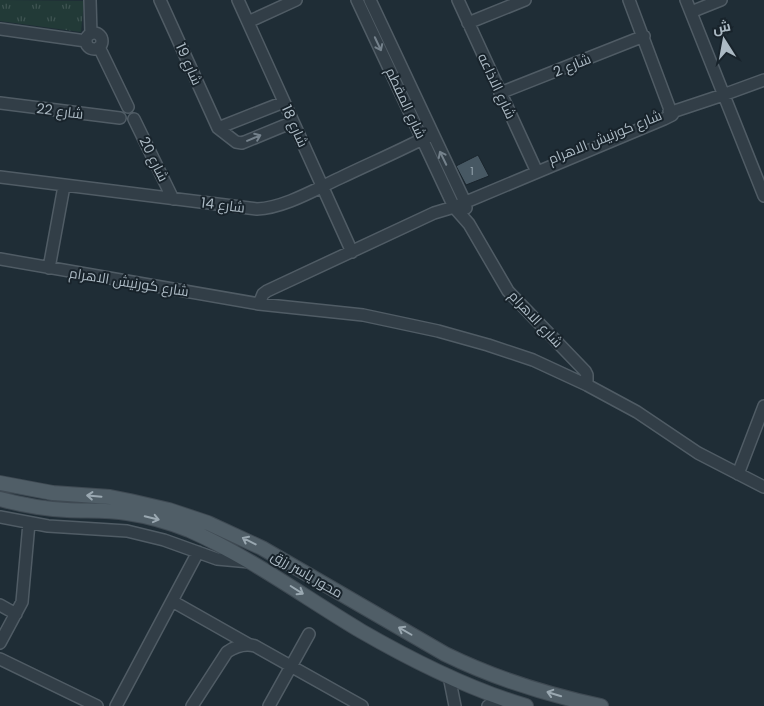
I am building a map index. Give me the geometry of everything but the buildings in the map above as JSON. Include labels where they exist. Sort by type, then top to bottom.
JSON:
[{"type":"main road","name":"محور ياسر رزق","points":[[0,483],[52,493],[130,501],[170,510],[208,523],[262,548],[436,649],[462,662],[498,677],[601,706]]},
{"type":"main road","name":"محور ياسر رزق","points":[[0,499],[29,507],[48,509],[126,512],[148,516],[188,530],[227,548],[251,562],[361,631],[449,676],[526,706]]},
{"type":"street","points":[[90,0],[90,48],[95,49],[99,47],[128,106],[134,110],[136,114],[130,122],[120,118],[120,111],[128,106]]},
{"type":"street","name":"شارع 19","points":[[160,0],[218,128]]},
{"type":"street","name":"شارع 18","points":[[238,0],[352,252]]},
{"type":"street","points":[[248,22],[296,0]]},
{"type":"street","name":"شارع المقطم","points":[[357,0],[427,137],[457,201]]},
{"type":"street","name":"شارع المقطم","points":[[370,0],[427,137]]},
{"type":"street","name":"شارع الاذاعه","points":[[458,0],[535,169]]},
{"type":"street","points":[[468,23],[525,0]]},
{"type":"street","points":[[629,0],[672,112],[724,96],[764,80]]},
{"type":"street","points":[[686,0],[764,196]]},
{"type":"street","points":[[690,12],[721,0]]},
{"type":"street","points":[[0,30],[89,38]]},
{"type":"street","name":"شارع 2","points":[[500,93],[644,36]]},
{"type":"street","points":[[218,128],[284,102]]},
{"type":"street","name":"شارع 22","points":[[0,103],[120,118]]},
{"type":"street","name":"شارع كورنيش الاهرام","points":[[259,304],[263,294],[267,291],[457,201],[672,112]]},
{"type":"street","name":"شارع 20","points":[[134,119],[173,199]]},
{"type":"street","points":[[218,128],[236,142],[242,143],[293,122]]},
{"type":"street","name":"شارع 14","points":[[0,177],[265,209],[279,205],[322,186],[427,137]]},
{"type":"street","points":[[49,268],[64,186]]},
{"type":"street","name":"شارع الاهرام","points":[[457,201],[508,291],[582,367],[587,376],[587,385]]},
{"type":"street","name":"شارع كورنيش الاهرام","points":[[0,259],[259,304],[363,316],[438,331],[488,345],[533,360],[587,385],[637,412],[698,453],[764,488]]},
{"type":"street","points":[[738,474],[764,406]]},
{"type":"street","points":[[0,517],[67,528],[101,528],[127,531],[164,540],[228,561],[251,562]]},
{"type":"street","points":[[0,643],[22,602],[29,523]]},
{"type":"street","points":[[116,706],[198,552]]},
{"type":"street","points":[[172,601],[362,706]]},
{"type":"street","points":[[0,605],[16,614]]},
{"type":"street","points":[[269,706],[309,634]]},
{"type":"street","points":[[192,706],[227,652],[232,648],[248,644]]},
{"type":"street","points":[[0,659],[97,706]]},
{"type":"street","points":[[449,676],[455,706]]},
{"type":"street","points":[[488,706],[504,699]]},
{"type":"green space","points":[[0,0],[84,1],[81,32],[0,21]]}]
